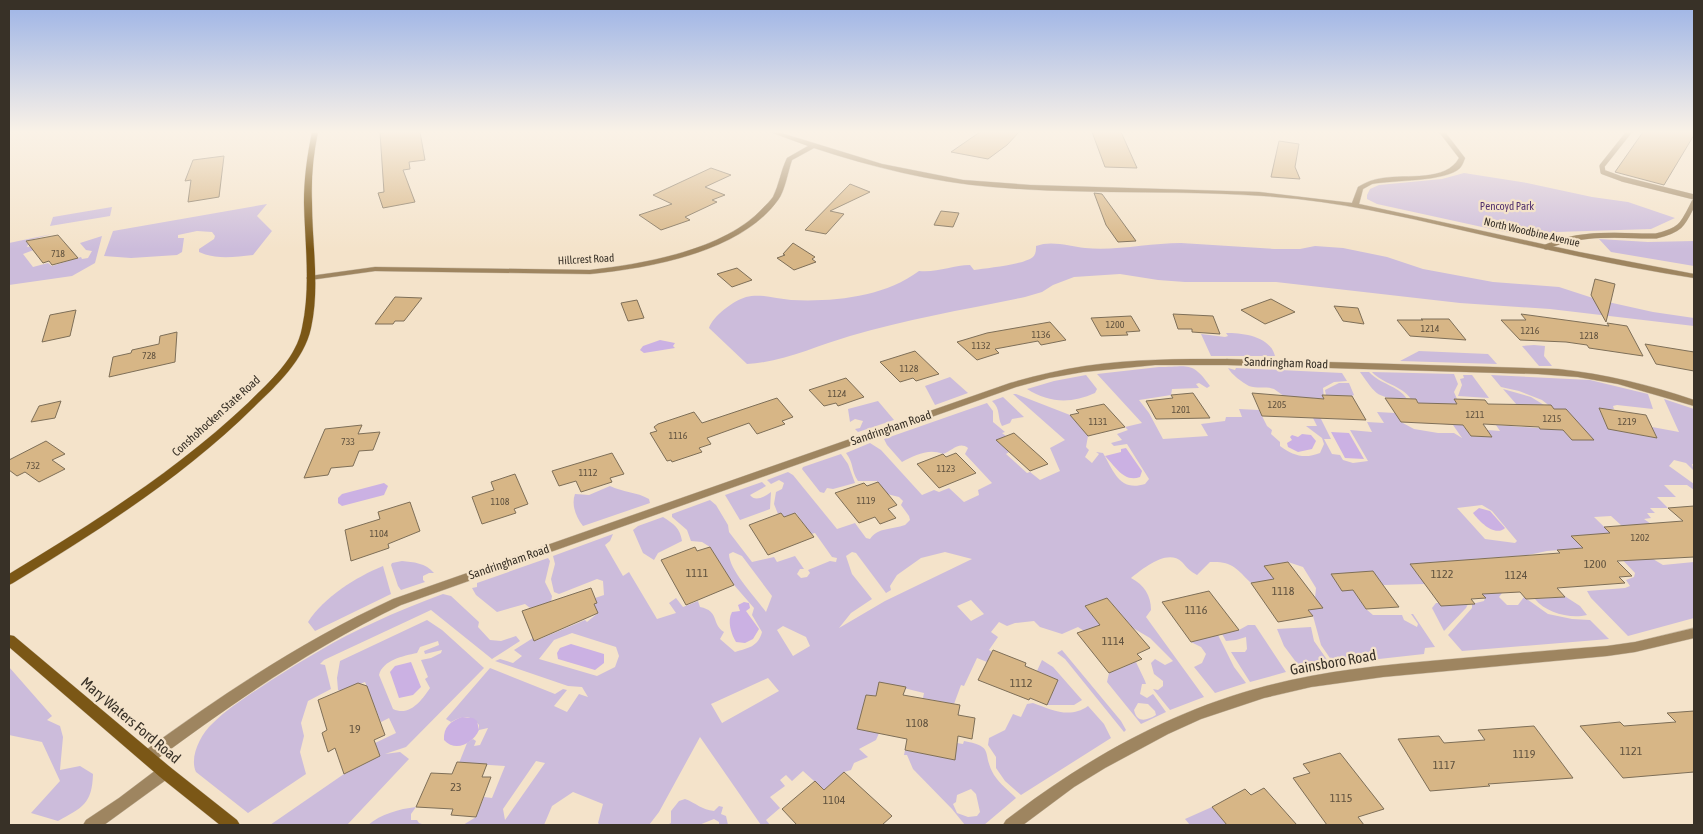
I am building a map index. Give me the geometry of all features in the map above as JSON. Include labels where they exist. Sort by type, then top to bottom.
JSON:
[{"type":"main road","name":"Conshohocken State Road","points":[[9,580],[106,519],[168,476],[204,448],[255,402],[287,366],[305,337],[310,311],[308,171]]},
{"type":"main road","name":"Mary Waters Ford Road","points":[[9,640],[165,772],[232,825]]},
{"type":"street","name":"Hillcrest Road","points":[[310,278],[375,269],[590,272],[625,268],[662,260],[695,251],[725,238],[758,218],[776,198],[785,171]]},
{"type":"street","name":"North Woodbine Avenue","points":[[900,171],[990,185],[1033,188],[1244,192],[1355,205],[1546,247],[1694,276]]},
{"type":"street","points":[[1355,205],[1360,188],[1370,181],[1437,175],[1450,171]]},
{"type":"street","name":"Sandringham Road","points":[[148,757],[232,695],[297,652],[398,602],[1013,385],[1043,377],[1087,368],[1175,360],[1538,371],[1598,376],[1656,390],[1694,404]]},
{"type":"street","name":"Gainsboro Road","points":[[1011,825],[1068,783],[1134,744],[1178,723],[1263,693],[1300,684],[1379,670],[1607,651],[1635,647],[1694,633]]},
{"type":"street","points":[[90,825],[124,803],[165,772]]},
{"type":"lane","points":[[1603,171],[1694,197]]},
{"type":"lane","points":[[1546,247],[1569,238],[1656,236],[1668,234],[1683,226],[1694,202]]},
{"type":"green space","name":"Pencoyd Park","points":[[1464,173],[1628,202],[1675,218],[1651,229],[1521,233],[1505,232],[1377,204],[1367,199],[1370,189],[1379,185],[1442,179]]},
{"type":"green space","points":[[267,204],[257,216],[272,231],[253,255],[219,257],[199,252],[199,249],[214,239],[215,236],[212,232],[197,231],[178,235],[178,238],[184,238],[182,252],[177,255],[131,258],[104,256],[113,231]]},
{"type":"green space","points":[[112,207],[110,216],[50,226],[53,217]]},
{"type":"green space","points":[[52,234],[30,240],[27,247],[39,245],[39,248],[23,254],[33,267],[48,263],[52,266],[81,257],[82,259],[88,258],[92,251],[86,250],[80,243],[102,236],[95,263],[72,276],[9,285],[9,243]]},
{"type":"green space","points":[[1599,239],[1648,242],[1694,241],[1694,266],[1611,252]]},
{"type":"green space","points":[[1181,243],[1274,249],[1300,249],[1315,246],[1343,248],[1387,257],[1423,269],[1493,282],[1559,287],[1599,300],[1653,312],[1694,318],[1694,326],[1550,309],[1460,303],[1276,282],[1185,282],[1120,274],[1074,277],[1053,285],[1042,292],[1025,297],[893,324],[786,357],[760,363],[747,364],[709,328],[711,323],[724,310],[746,297],[763,296],[791,300],[824,300],[858,296],[890,287],[919,271],[932,271],[970,265],[974,270],[1021,262],[1033,257],[1036,246],[1042,244],[1060,244],[1097,249]]},
{"type":"green space","points":[[1226,333],[1248,335],[1262,340],[1268,344],[1275,356],[1211,356],[1201,334],[1225,337],[1228,336]]},
{"type":"green space","points":[[1522,346],[1545,346],[1544,356],[1552,366],[1539,366]]},
{"type":"green space","points":[[1419,351],[1488,354],[1497,364],[1400,361]]},
{"type":"green space","points":[[1159,367],[1188,367],[1198,372],[1210,386],[1207,388],[1199,383],[1196,384],[1199,388],[1172,389],[1171,395],[1139,400],[1149,413],[1163,439],[1208,436],[1201,424],[1225,421],[1226,417],[1242,417],[1239,409],[1259,410],[1267,426],[1272,430],[1271,434],[1280,442],[1280,446],[1299,456],[1309,456],[1320,453],[1324,444],[1322,438],[1306,426],[1317,426],[1312,416],[1274,389],[1246,385],[1234,376],[1228,368],[1235,370],[1236,368],[1342,373],[1347,381],[1334,382],[1323,388],[1324,399],[1313,398],[1331,439],[1324,439],[1332,454],[1340,455],[1343,460],[1353,463],[1368,461],[1350,430],[1372,432],[1367,422],[1384,423],[1377,412],[1395,413],[1401,422],[1414,429],[1438,433],[1454,433],[1462,438],[1453,425],[1444,424],[1430,404],[1419,403],[1416,399],[1411,399],[1407,394],[1372,372],[1454,374],[1458,384],[1454,392],[1457,399],[1454,399],[1457,404],[1447,404],[1471,436],[1492,437],[1487,430],[1500,431],[1496,425],[1563,430],[1572,440],[1593,440],[1542,400],[1519,391],[1501,387],[1491,375],[1590,380],[1648,394],[1653,409],[1617,405],[1613,406],[1614,409],[1611,409],[1612,411],[1599,409],[1608,429],[1657,438],[1652,427],[1679,432],[1664,399],[1694,409],[1694,464],[1692,464],[1694,471],[1686,463],[1674,460],[1669,466],[1694,484],[1694,490],[1687,485],[1664,485],[1676,497],[1657,497],[1668,508],[1650,508],[1655,513],[1647,513],[1651,518],[1644,519],[1651,524],[1622,526],[1611,516],[1594,517],[1630,552],[1653,559],[1663,565],[1694,562],[1694,618],[1628,636],[1591,598],[1587,591],[1625,588],[1630,586],[1626,580],[1634,577],[1635,573],[1615,552],[1572,536],[1583,548],[1474,559],[1502,593],[1499,597],[1507,605],[1518,605],[1524,597],[1548,614],[1572,619],[1590,620],[1609,639],[1462,651],[1448,635],[1472,608],[1472,604],[1484,601],[1485,598],[1457,561],[1411,564],[1426,584],[1383,585],[1373,571],[1332,574],[1353,590],[1366,609],[1373,615],[1402,615],[1404,620],[1417,627],[1418,624],[1411,614],[1413,614],[1435,647],[1425,648],[1424,654],[1334,664],[1321,645],[1313,616],[1308,610],[1322,608],[1315,598],[1316,588],[1303,567],[1288,562],[1265,566],[1274,579],[1251,583],[1229,564],[1210,562],[1197,575],[1176,558],[1169,557],[1155,561],[1131,578],[1143,587],[1148,595],[1151,610],[1146,617],[1204,697],[1170,710],[1153,689],[1158,690],[1163,686],[1163,681],[1154,674],[1151,663],[1155,659],[1165,665],[1173,661],[1150,638],[1133,628],[1107,598],[1085,606],[1100,625],[1084,631],[1078,627],[1062,634],[1040,627],[1034,621],[1007,626],[999,622],[991,632],[998,637],[989,650],[992,652],[987,662],[977,658],[964,686],[961,685],[954,704],[923,698],[924,693],[879,682],[876,696],[866,695],[858,729],[879,733],[876,740],[859,749],[868,757],[854,763],[851,770],[844,772],[824,790],[803,771],[792,781],[786,775],[780,780],[785,786],[770,797],[780,808],[766,820],[770,825],[761,825],[700,737],[659,812],[649,825],[600,825],[598,823],[603,804],[573,792],[552,806],[544,825],[463,825],[476,817],[484,797],[492,798],[505,766],[459,763],[467,743],[473,739],[476,741],[474,746],[480,745],[488,728],[479,730],[479,725],[476,721],[466,717],[451,722],[446,719],[490,668],[555,694],[563,689],[567,690],[554,706],[567,712],[579,694],[588,697],[582,687],[568,686],[495,661],[500,659],[513,663],[522,656],[514,650],[533,638],[535,641],[585,620],[587,622],[598,613],[594,604],[597,603],[595,598],[604,595],[603,581],[597,579],[559,594],[554,592],[551,579],[555,564],[553,556],[613,534],[610,541],[605,545],[623,576],[629,572],[657,619],[676,613],[669,603],[676,598],[683,607],[698,601],[700,607],[710,611],[720,629],[724,632],[720,639],[735,652],[744,649],[755,644],[762,632],[752,615],[754,608],[734,585],[710,547],[702,542],[691,541],[687,530],[672,517],[672,514],[710,500],[716,505],[728,525],[729,532],[752,562],[774,557],[777,562],[795,556],[804,569],[800,569],[797,574],[801,578],[807,577],[810,573],[808,570],[830,561],[836,562],[837,558],[832,557],[815,533],[811,534],[796,513],[784,517],[781,513],[778,514],[774,504],[776,492],[782,489],[784,483],[779,480],[771,484],[767,480],[788,472],[793,475],[837,529],[855,523],[866,538],[870,539],[877,532],[905,525],[910,520],[909,516],[901,505],[903,501],[899,497],[887,494],[877,481],[858,481],[846,453],[870,443],[881,450],[922,495],[934,490],[939,492],[949,488],[964,502],[979,495],[978,490],[992,483],[965,454],[968,448],[959,446],[943,454],[938,452],[922,453],[902,462],[884,439],[987,403],[993,411],[993,422],[1005,432],[1002,433],[1006,436],[997,440],[1009,452],[1006,454],[1027,473],[1030,472],[1040,480],[1060,471],[1050,448],[1065,440],[1013,394],[1070,415],[1088,436],[1086,447],[1089,450],[1085,457],[1092,463],[1099,454],[1096,452],[1103,453],[1119,479],[1124,483],[1136,486],[1145,484],[1149,479],[1127,444],[1114,446],[1111,443],[1122,440],[1117,434],[1128,430],[1125,427],[1142,423],[1097,374]],"holes":[[[1482,505],[1492,511],[1517,541],[1515,543],[1485,539],[1457,508]],[[733,552],[742,556],[772,596],[766,612],[738,576],[730,561],[729,554]],[[852,552],[856,553],[886,593],[891,590],[890,586],[897,575],[921,558],[945,552],[972,559],[885,601],[839,628],[851,613],[872,599],[852,574],[846,556]],[[971,600],[984,614],[971,621],[957,606]],[[783,626],[806,637],[810,646],[793,656],[777,630]],[[572,633],[616,647],[619,656],[615,667],[597,676],[539,659],[554,640]],[[768,678],[779,691],[722,723],[711,704]],[[536,761],[545,763],[505,820],[503,809]]]},
{"type":"green space","points":[[1360,372],[1369,372],[1399,391],[1407,399],[1389,398],[1379,394],[1374,391]]},
{"type":"green space","points":[[1086,375],[1097,389],[1095,393],[1086,397],[1069,400],[1052,399],[1035,394],[1027,389],[1054,381]]},
{"type":"green space","points":[[1463,375],[1472,375],[1489,398],[1458,396],[1462,385],[1460,379],[1464,378]]},
{"type":"green space","points":[[950,377],[968,393],[935,405],[925,386]]},
{"type":"green space","points":[[1339,383],[1349,383],[1354,395],[1326,395],[1325,390]]},
{"type":"green space","points":[[1503,389],[1531,397],[1544,405],[1517,405]]},
{"type":"green space","points":[[1003,397],[1024,417],[1012,419],[1010,423],[1002,426],[997,407],[992,401]]},
{"type":"green space","points":[[878,401],[894,420],[858,432],[855,429],[860,428],[863,421],[855,419],[850,422],[848,409]]},
{"type":"green space","points":[[841,454],[848,464],[855,483],[833,489],[827,488],[824,493],[820,492],[802,469],[803,467]]},
{"type":"green space","points":[[762,482],[766,486],[750,495],[757,498],[771,492],[770,509],[740,520],[725,495]]},
{"type":"green space","points":[[610,486],[635,493],[649,499],[650,503],[583,526],[575,511],[575,494],[589,495]]},
{"type":"green space","points":[[663,517],[676,527],[682,541],[658,553],[654,560],[643,553],[633,530],[638,526]]},
{"type":"green space","points":[[548,558],[550,561],[545,582],[552,596],[551,602],[530,608],[525,604],[497,612],[476,595],[472,588],[477,587],[477,583]]},
{"type":"green space","points":[[402,561],[423,565],[434,573],[423,576],[425,582],[401,590],[391,565],[392,563]]},
{"type":"green space","points":[[383,566],[391,594],[315,631],[308,622],[323,604],[352,582]]},
{"type":"green space","points":[[443,594],[451,596],[479,622],[478,627],[490,640],[501,641],[516,636],[520,641],[492,659],[431,610],[324,660],[320,664],[325,665],[331,689],[308,701],[301,723],[304,736],[300,752],[306,774],[248,813],[196,772],[194,760],[200,740],[212,724],[233,706],[295,665],[346,636],[390,615]]},
{"type":"green space","points":[[1563,595],[1580,606],[1587,615],[1559,614],[1545,608],[1535,599],[1564,597]]},
{"type":"green space","points":[[1436,603],[1468,604],[1444,631],[1432,608]]},
{"type":"green space","points":[[427,620],[442,630],[484,668],[406,747],[385,754],[400,752],[409,759],[347,825],[270,825],[344,774],[380,756],[375,743],[396,733],[389,718],[381,722],[365,682],[342,691],[338,690],[337,678],[340,661]],"holes":[[[438,641],[439,645],[424,651],[425,654],[442,650],[441,653],[421,660],[428,677],[425,679],[430,688],[427,693],[410,709],[405,711],[393,709],[379,675],[381,670],[394,659],[417,653],[420,647]]]},
{"type":"green space","points":[[1248,625],[1255,625],[1286,672],[1250,682],[1231,652],[1245,652],[1247,649],[1246,637],[1226,641],[1222,634],[1239,630]]},
{"type":"green space","points":[[1311,627],[1314,641],[1330,664],[1302,670],[1284,646],[1277,629]]},
{"type":"green space","points":[[1218,635],[1234,667],[1246,683],[1215,693],[1194,667],[1202,663],[1206,654],[1201,647],[1191,642]]},
{"type":"green space","points":[[1062,650],[1121,721],[1126,730],[1124,732],[1065,659],[1057,653]]},
{"type":"green space","points":[[1042,660],[1053,667],[1082,700],[1074,705],[1047,705],[1058,680],[1037,671]]},
{"type":"green space","points":[[1136,662],[1146,684],[1142,684],[1140,694],[1147,698],[1153,694],[1166,712],[1141,724],[1107,682],[1109,673]],"holes":[[[1138,703],[1148,704],[1155,711],[1156,715],[1142,720],[1137,717],[1134,710]]]},
{"type":"green space","points":[[9,667],[52,716],[47,720],[60,726],[63,737],[60,770],[80,766],[93,774],[91,792],[84,804],[58,821],[31,813],[60,781],[42,742],[9,735]]},
{"type":"green space","points":[[1033,703],[1068,713],[1088,706],[1104,724],[1111,738],[1021,795],[1005,781],[996,768],[996,757],[988,745],[989,738],[1005,730],[1013,714],[1021,717],[1027,704]]},
{"type":"green space","points":[[964,741],[974,743],[984,749],[994,775],[1016,798],[984,825],[965,825],[913,769],[907,755],[904,755],[905,750],[955,760],[957,743],[963,744]],"holes":[[[971,789],[976,794],[980,812],[977,816],[968,817],[957,813],[953,804],[956,802],[957,795]]]},
{"type":"green space","points":[[685,799],[702,808],[714,811],[719,806],[723,807],[721,814],[726,816],[728,825],[719,825],[719,822],[714,819],[699,825],[667,825],[671,823],[671,811],[679,801]]},
{"type":"green space","points":[[416,807],[411,814],[411,820],[417,820],[425,825],[368,825],[391,813]]},
{"type":"green space","points":[[1212,807],[1227,825],[1190,825],[1185,819]]},
{"type":"shaded area","points":[[660,340],[675,343],[673,346],[675,348],[644,353],[640,350],[643,346]]},
{"type":"shaded area","points":[[1331,432],[1349,433],[1364,459],[1345,458]]},
{"type":"shaded area","points":[[1302,434],[1311,435],[1316,441],[1312,449],[1298,452],[1288,447],[1287,443],[1292,440],[1290,437],[1292,435],[1298,437]]},
{"type":"shaded area","points":[[1126,448],[1142,471],[1140,477],[1129,478],[1125,476],[1105,456],[1121,452],[1121,449]]},
{"type":"shaded area","points":[[384,483],[388,486],[384,495],[342,506],[338,503],[338,498],[342,494]]},
{"type":"shaded area","points":[[1479,508],[1490,511],[1505,528],[1495,531],[1487,527],[1473,513]]},
{"type":"shaded area","points":[[744,602],[749,603],[750,608],[746,611],[759,629],[753,639],[745,643],[736,642],[730,623],[732,612],[740,611],[738,605]]},
{"type":"shaded area","points":[[571,644],[604,654],[604,663],[595,670],[558,659],[557,653],[560,648]]},
{"type":"shaded area","points":[[411,662],[421,687],[413,695],[399,698],[390,672],[395,666]]},
{"type":"shaded area","points":[[462,717],[473,718],[477,721],[479,730],[473,739],[464,745],[454,746],[444,740],[445,731],[454,720]]},
{"type":"building","points":[[189,171],[222,171],[219,197],[188,202],[191,180],[185,181]]},
{"type":"building","points":[[383,171],[403,171],[415,202],[383,208],[378,193],[384,192]]},
{"type":"building","points":[[705,171],[719,171],[731,175],[705,187],[725,195],[712,200],[717,202],[685,217],[690,220],[661,230],[639,215],[672,204],[653,195]]},
{"type":"building","points":[[1272,171],[1297,171],[1300,179],[1271,177]]},
{"type":"building","points":[[1616,171],[1672,171],[1664,185]]},
{"type":"building","points":[[850,184],[870,192],[830,211],[844,214],[826,234],[805,230]]},
{"type":"building","points":[[1094,193],[1102,194],[1136,241],[1118,242],[1106,225]]},
{"type":"building","points":[[941,211],[959,213],[953,227],[934,225]]},
{"type":"building","points":[[58,235],[78,258],[52,265],[49,261],[43,263],[26,241]]},
{"type":"building","points":[[793,243],[815,257],[812,259],[816,262],[794,270],[777,258],[785,255],[783,254]]},
{"type":"building","points":[[737,268],[752,280],[732,287],[717,274]]},
{"type":"building","points":[[1595,279],[1615,284],[1606,322],[1591,295]]},
{"type":"building","points":[[395,297],[422,298],[404,321],[395,321],[393,324],[375,324]]},
{"type":"building","points":[[1271,299],[1295,312],[1265,324],[1241,310]]},
{"type":"building","points":[[637,300],[644,318],[628,321],[621,303]]},
{"type":"building","points":[[1334,306],[1358,308],[1364,324],[1343,321]]},
{"type":"building","points":[[76,310],[70,336],[42,342],[50,315]]},
{"type":"building","points":[[1173,314],[1213,316],[1220,334],[1192,332],[1192,329],[1178,329]]},
{"type":"building","points":[[1521,314],[1609,326],[1607,323],[1627,326],[1643,356],[1589,348],[1587,345],[1566,342],[1520,340],[1501,320],[1526,320]]},
{"type":"building","points":[[1131,316],[1140,331],[1126,332],[1128,335],[1101,336],[1091,318]]},
{"type":"building","points":[[1421,319],[1449,319],[1466,340],[1410,336],[1397,320],[1423,320]]},
{"type":"building","points":[[1050,322],[1066,340],[1041,345],[1038,341],[995,349],[999,353],[977,360],[957,342],[987,333]]},
{"type":"building","points":[[177,332],[175,362],[109,377],[113,357],[131,353],[132,350],[159,344],[160,336]]},
{"type":"building","points":[[1645,344],[1694,352],[1694,371],[1656,364]]},
{"type":"building","points":[[915,351],[939,374],[916,381],[913,378],[900,382],[880,362]]},
{"type":"building","points":[[846,378],[864,397],[838,406],[836,403],[824,406],[809,390]]},
{"type":"building","points":[[1193,393],[1210,418],[1156,419],[1146,401],[1173,398],[1171,395]]},
{"type":"building","points":[[1252,393],[1324,399],[1322,395],[1352,396],[1366,420],[1262,416]]},
{"type":"building","points":[[777,398],[793,417],[782,421],[785,424],[757,434],[749,423],[707,438],[711,444],[699,448],[702,452],[672,462],[671,460],[667,461],[650,433],[657,431],[654,427],[658,424],[694,412],[702,423]]},
{"type":"building","points":[[1385,398],[1416,399],[1418,403],[1457,404],[1454,399],[1485,400],[1488,404],[1551,405],[1554,409],[1566,409],[1594,440],[1572,440],[1563,430],[1540,429],[1539,427],[1483,424],[1492,437],[1471,436],[1463,425],[1401,422]]},
{"type":"building","points":[[61,401],[55,418],[31,422],[39,406]]},
{"type":"building","points":[[1104,404],[1125,427],[1088,436],[1070,415],[1079,413],[1076,410]]},
{"type":"building","points":[[1599,408],[1646,415],[1657,438],[1608,429]]},
{"type":"building","points":[[362,425],[358,434],[380,432],[373,450],[359,451],[353,466],[331,468],[328,475],[304,478],[325,429]]},
{"type":"building","points":[[1014,433],[1048,464],[1030,471],[996,440]]},
{"type":"building","points":[[46,441],[65,454],[52,460],[65,469],[39,482],[25,472],[17,476],[9,470],[9,460]]},
{"type":"building","points":[[612,453],[624,474],[610,478],[612,482],[581,492],[576,481],[559,486],[552,471]]},
{"type":"building","points":[[956,453],[976,473],[939,488],[917,464],[943,454],[946,457]]},
{"type":"building","points":[[515,474],[528,504],[514,509],[516,513],[482,524],[472,497],[494,490],[491,482]]},
{"type":"building","points":[[878,482],[897,505],[888,509],[896,518],[880,524],[875,517],[859,523],[835,493],[864,483],[867,486]]},
{"type":"building","points":[[410,502],[420,531],[388,544],[389,548],[351,561],[345,530],[380,519],[378,512]]},
{"type":"building","points":[[1694,506],[1694,557],[1617,561],[1632,576],[1619,577],[1625,583],[1557,588],[1565,597],[1526,599],[1520,592],[1482,594],[1486,598],[1471,599],[1475,604],[1441,606],[1410,564],[1560,553],[1557,550],[1583,548],[1571,536],[1610,533],[1604,527],[1683,521],[1668,508]]},
{"type":"building","points":[[781,513],[784,517],[795,513],[814,537],[768,555],[749,525]]},
{"type":"building","points":[[695,547],[697,551],[710,547],[734,585],[686,605],[661,560]]},
{"type":"building","points":[[1288,562],[1323,608],[1308,610],[1313,616],[1278,622],[1251,583],[1274,579],[1264,566]]},
{"type":"building","points":[[1373,571],[1399,607],[1366,609],[1353,590],[1342,591],[1331,574]]},
{"type":"building","points":[[591,588],[597,603],[594,604],[598,613],[534,641],[522,611]]},
{"type":"building","points":[[1209,591],[1239,630],[1191,642],[1162,602]]},
{"type":"building","points":[[1107,598],[1150,648],[1137,654],[1142,659],[1109,673],[1077,633],[1100,625],[1085,606]]},
{"type":"building","points":[[993,650],[1026,663],[1025,666],[1058,680],[1047,705],[978,680]]},
{"type":"building","points":[[879,682],[906,687],[903,695],[960,705],[958,715],[975,718],[972,739],[958,736],[955,760],[905,750],[907,739],[857,729],[866,695],[876,696]]},
{"type":"building","points":[[358,683],[367,686],[385,735],[374,740],[380,756],[344,774],[335,748],[328,752],[322,733],[327,730],[318,700]]},
{"type":"building","points":[[1694,711],[1694,772],[1623,778],[1580,726],[1620,722],[1624,726],[1676,722],[1667,713]]},
{"type":"building","points":[[1534,726],[1573,778],[1488,784],[1490,786],[1430,791],[1398,739],[1439,736],[1444,743],[1485,740],[1478,730]]},
{"type":"building","points":[[1340,753],[1384,809],[1358,817],[1364,825],[1327,825],[1293,778],[1310,773],[1303,764]]},
{"type":"building","points":[[457,762],[487,764],[482,777],[491,777],[476,817],[451,815],[453,809],[416,807],[431,773],[452,774]]},
{"type":"building","points":[[844,772],[892,816],[882,825],[797,825],[782,809],[815,781],[824,790]]},
{"type":"building","points":[[1264,788],[1297,825],[1227,825],[1212,807],[1245,789],[1251,795]]}]
